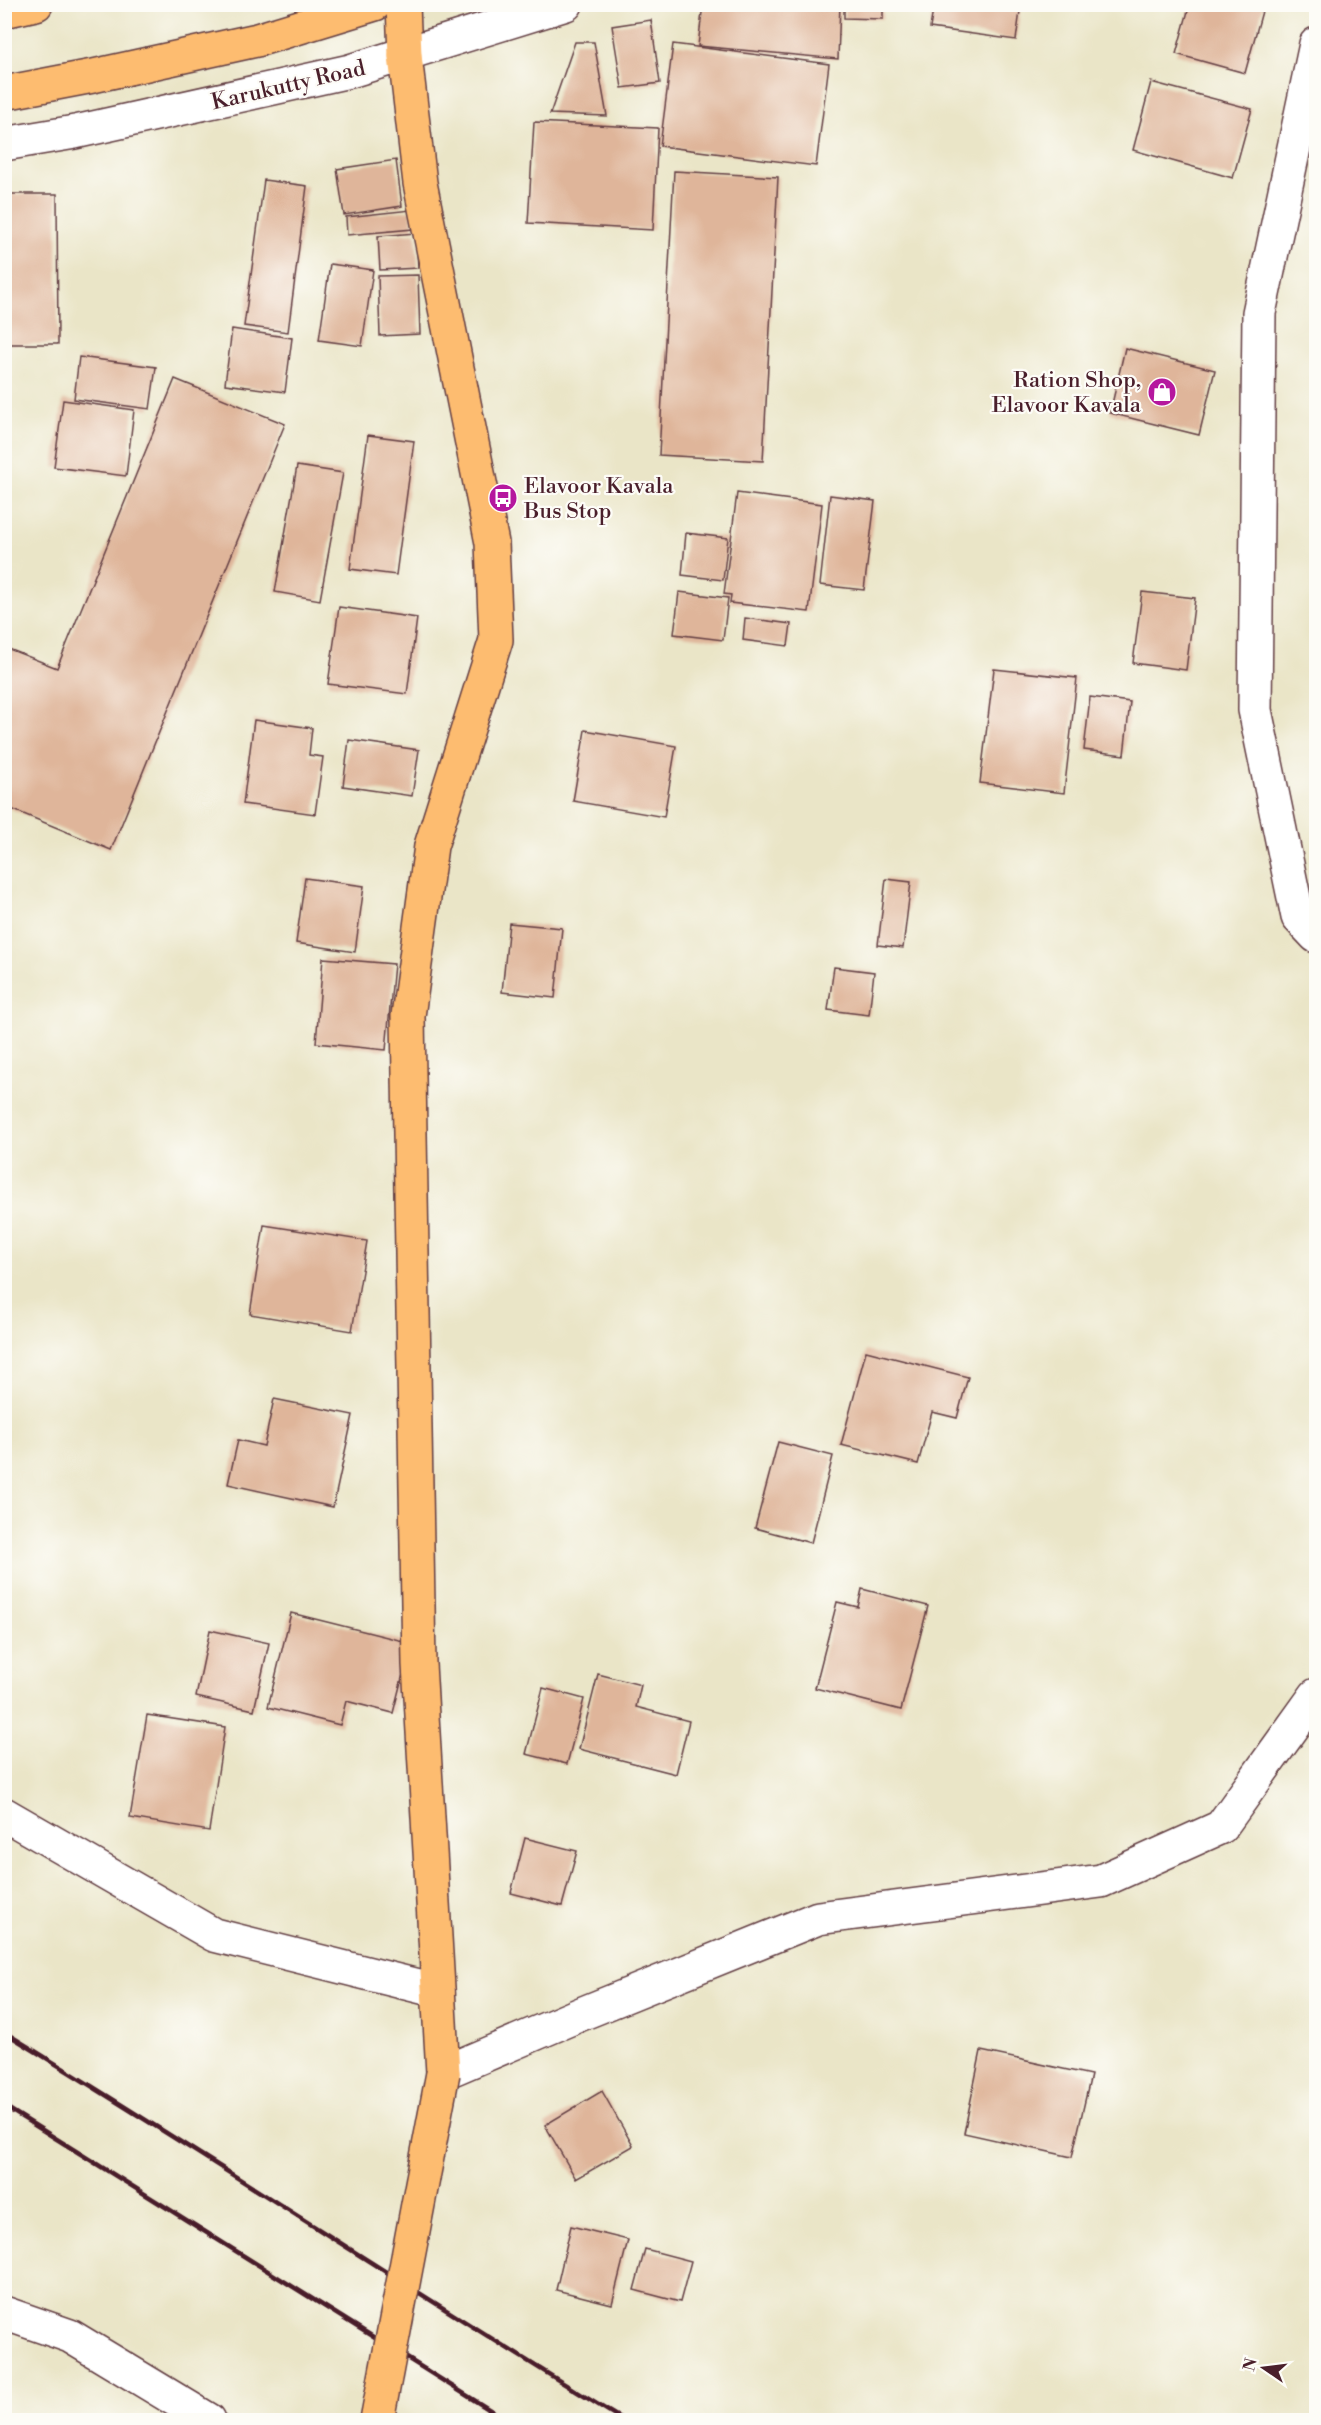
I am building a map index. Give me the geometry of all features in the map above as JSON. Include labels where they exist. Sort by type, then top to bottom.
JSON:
[{"type":"main road","points":[[4,11],[36,4]]},
{"type":"main road","points":[[4,93],[257,40],[375,4]]},
{"type":"main road","points":[[377,2421],[443,2073],[419,1664],[408,1016],[431,846],[496,640],[492,543],[420,183],[405,56],[403,4]]},
{"type":"street","name":"Karukutty Road","points":[[4,144],[75,132],[350,71],[405,56],[566,4]]},
{"type":"street","points":[[1317,44],[1259,313],[1255,710],[1298,918],[1317,936]]},
{"type":"street","points":[[443,2073],[581,2014],[818,1918],[1101,1881],[1221,1827],[1317,1695]]},
{"type":"street","points":[[4,1814],[214,1935],[438,1991]]},
{"type":"street","points":[[4,2313],[70,2336],[209,2421]]},
{"type":"building","points":[[703,4],[840,4],[838,59],[698,46]]},
{"type":"building","points":[[844,4],[883,4],[883,19],[844,18]]},
{"type":"building","points":[[934,4],[1021,4],[1016,40],[930,28]]},
{"type":"building","points":[[1190,4],[1264,4],[1245,73],[1176,54]]},
{"type":"building","points":[[651,20],[660,83],[622,88],[612,26]]},
{"type":"building","points":[[575,42],[594,42],[607,116],[550,114]]},
{"type":"building","points":[[673,44],[829,64],[816,166],[660,146]]},
{"type":"building","points":[[1151,82],[1252,109],[1233,178],[1133,150]]},
{"type":"building","points":[[534,122],[658,128],[653,230],[528,223]]},
{"type":"building","points":[[396,160],[402,206],[344,215],[337,169]]},
{"type":"building","points":[[674,171],[778,177],[763,461],[659,455]]},
{"type":"building","points":[[264,180],[307,186],[288,332],[244,326]]},
{"type":"building","points":[[4,194],[57,194],[58,344],[4,344]]},
{"type":"building","points":[[411,210],[413,229],[347,235],[346,217]]},
{"type":"building","points":[[416,233],[418,268],[380,270],[378,236]]},
{"type":"building","points":[[330,264],[373,270],[362,346],[319,340]]},
{"type":"building","points":[[418,275],[420,334],[380,336],[378,276]]},
{"type":"building","points":[[232,329],[292,338],[285,392],[225,384]]},
{"type":"building","name":"Ration Shop, Elavoor Kavala","points":[[1125,348],[1215,370],[1199,435],[1110,413]]},
{"type":"building","points":[[79,357],[156,367],[150,409],[74,399]]},
{"type":"building","points":[[175,379],[285,424],[111,850],[4,806],[4,647],[57,668]]},
{"type":"building","points":[[63,400],[134,410],[126,476],[54,467]]},
{"type":"building","points":[[368,435],[414,441],[396,575],[350,569]]},
{"type":"building","points":[[297,466],[343,473],[320,600],[275,592]]},
{"type":"building","points":[[737,493],[822,504],[809,612],[730,603],[731,595],[724,594]]},
{"type":"building","points":[[830,495],[875,501],[864,590],[820,585]]},
{"type":"building","points":[[686,533],[728,538],[723,580],[682,575]]},
{"type":"building","points":[[679,592],[728,598],[723,640],[674,634]]},
{"type":"building","points":[[1142,592],[1195,598],[1186,670],[1133,663]]},
{"type":"building","points":[[339,607],[417,618],[407,694],[328,684]]},
{"type":"building","points":[[745,618],[791,624],[788,646],[743,640]]},
{"type":"building","points":[[994,669],[1077,678],[1064,793],[980,783]]},
{"type":"building","points":[[1090,697],[1130,702],[1124,755],[1084,750]]},
{"type":"building","points":[[254,720],[312,728],[309,755],[323,757],[315,814],[243,804]]},
{"type":"building","points":[[585,730],[676,746],[664,817],[573,801]]},
{"type":"building","points":[[349,740],[419,750],[412,796],[343,786]]},
{"type":"building","points":[[305,878],[364,886],[355,952],[296,943]]},
{"type":"building","points":[[886,879],[911,882],[903,948],[878,945]]},
{"type":"building","points":[[509,923],[562,928],[555,998],[502,992]]},
{"type":"building","points":[[323,958],[394,964],[386,1050],[316,1043]]},
{"type":"building","points":[[834,967],[874,972],[869,1015],[828,1010]]},
{"type":"building","points":[[264,1225],[367,1241],[352,1331],[250,1314]]},
{"type":"building","points":[[866,1351],[968,1377],[957,1418],[932,1412],[918,1464],[841,1445]]},
{"type":"building","points":[[274,1399],[353,1415],[333,1507],[228,1484],[238,1440],[264,1446]]},
{"type":"building","points":[[778,1442],[833,1456],[811,1543],[755,1528]]},
{"type":"building","points":[[862,1589],[928,1606],[901,1710],[815,1688],[837,1602],[858,1607]]},
{"type":"building","points":[[291,1613],[411,1643],[393,1713],[346,1701],[340,1725],[268,1707]]},
{"type":"building","points":[[210,1630],[269,1643],[254,1710],[196,1697]]},
{"type":"building","points":[[598,1674],[641,1685],[636,1707],[689,1721],[676,1774],[579,1749]]},
{"type":"building","points":[[543,1688],[584,1699],[567,1764],[526,1754]]},
{"type":"building","points":[[147,1715],[225,1727],[209,1831],[130,1818]]},
{"type":"building","points":[[525,1838],[577,1851],[562,1906],[511,1893]]},
{"type":"building","points":[[981,2051],[1091,2075],[1072,2157],[964,2133]]},
{"type":"building","points":[[602,2091],[633,2146],[576,2179],[545,2125]]},
{"type":"building","points":[[571,2226],[628,2240],[612,2304],[556,2290]]},
{"type":"building","points":[[645,2249],[691,2261],[680,2302],[634,2290]]},
{"type":"railway","points":[[4,2032],[623,2420]]},
{"type":"railway","points":[[4,2106],[506,2420]]},
{"type":"place","name":"Ration Shop, Elavoor Kavala","points":[[1162,392]]},
{"type":"place","name":"Elavoor Kavala Bus Stop","points":[[503,498]]}]
